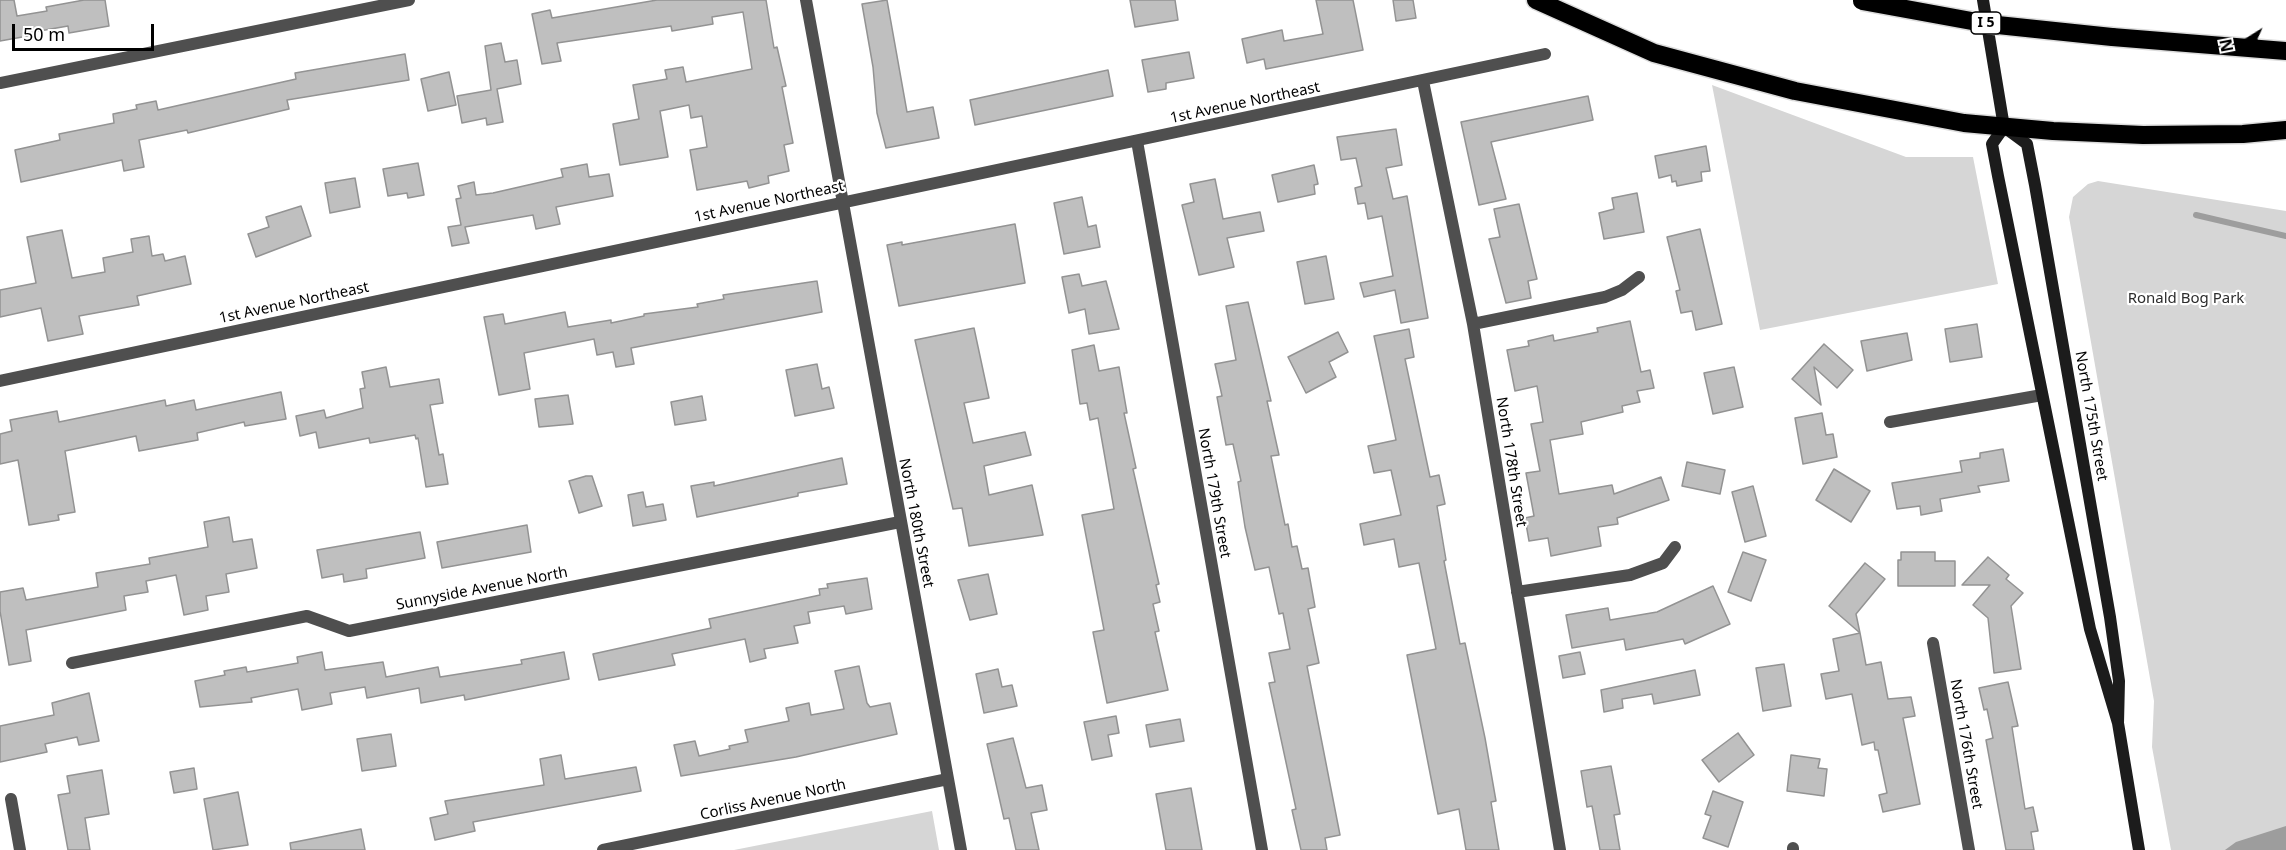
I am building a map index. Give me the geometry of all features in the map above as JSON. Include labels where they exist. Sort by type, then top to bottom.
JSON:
[{"type":"highway","points":[[1536,0],[1654,54],[1847,102],[2004,127],[2143,135],[2286,130]]},
{"type":"highway","name":"I 5","points":[[1860,0],[1988,24],[2112,38],[2286,51]]},
{"type":"main road","points":[[1983,0],[2004,127]]},
{"type":"main road","name":"North 175th Street","points":[[2118,723],[2119,681],[2110,617],[2035,181],[2027,144],[2004,127],[1992,144],[2090,629],[2118,723],[2139,850]]},
{"type":"street","points":[[0,83],[409,0]]},
{"type":"street","name":"North 180th Street","points":[[806,0],[841,202],[961,850]]},
{"type":"street","name":"1st Avenue Northeast","points":[[0,381],[1545,54]]},
{"type":"street","name":"North 178th Street","points":[[1423,81],[1473,324],[1560,850]]},
{"type":"street","name":"North 179th Street","points":[[1137,141],[1262,850]]},
{"type":"street","points":[[1473,324],[1605,297],[1622,290],[1639,277]]},
{"type":"street","points":[[1890,422],[2042,395]]},
{"type":"street","name":"Sunnyside Avenue North","points":[[72,663],[308,616],[349,630],[900,522]]},
{"type":"street","points":[[1517,592],[1630,575],[1663,563],[1675,547]]},
{"type":"street","name":"North 176th Street","points":[[1933,643],[1969,850]]},
{"type":"street","name":"Corliss Avenue North","points":[[603,850],[948,779]]},
{"type":"street","points":[[11,799],[20,850]]},
{"type":"green space","points":[[1712,85],[1906,157],[1973,157],[1998,284],[1760,330]]},
{"type":"green space","name":"Ronald Bog Park","points":[[2098,181],[2286,211],[2286,850],[2171,850],[2152,747],[2154,701],[2069,217],[2073,197],[2088,184]]},
{"type":"green space","points":[[932,811],[939,850],[734,850]]},
{"type":"shaded area","points":[[2286,826],[2286,850],[2225,850],[2236,842]]},
{"type":"building","points":[[0,0],[14,0],[17,16],[47,11],[46,7],[84,0],[105,0],[109,26],[69,33],[68,26],[0,41]]},
{"type":"building","points":[[657,0],[766,0],[774,48],[777,47],[786,86],[782,87],[793,143],[784,145],[789,171],[768,176],[769,183],[749,188],[747,181],[697,190],[690,150],[707,147],[702,116],[691,118],[689,105],[660,111],[668,157],[620,165],[613,124],[639,119],[633,85],[667,79],[665,70],[683,67],[686,82],[752,69],[743,12],[712,17],[713,24],[672,31],[671,26],[557,43],[561,61],[542,64],[532,14],[550,10],[552,18]]},
{"type":"building","points":[[887,0],[907,112],[933,107],[939,138],[886,148],[877,113],[873,67],[862,4]]},
{"type":"building","points":[[1130,0],[1175,0],[1178,20],[1135,27]]},
{"type":"building","points":[[1316,0],[1353,0],[1363,50],[1266,69],[1264,59],[1247,63],[1242,39],[1282,30],[1284,41],[1323,34]]},
{"type":"building","points":[[1393,0],[1413,0],[1416,18],[1396,21]]},
{"type":"building","points":[[501,43],[505,62],[517,60],[521,84],[497,89],[503,122],[487,125],[486,118],[462,123],[457,96],[491,90],[485,46]]},
{"type":"building","points":[[1189,52],[1194,78],[1166,83],[1166,89],[1148,92],[1142,60]]},
{"type":"building","points":[[405,54],[409,80],[287,100],[289,109],[188,133],[187,130],[139,140],[144,167],[124,171],[122,160],[21,182],[15,150],[60,140],[59,134],[114,123],[113,114],[137,109],[136,105],[156,101],[158,110],[296,79],[295,73]]},
{"type":"building","points":[[1108,70],[1113,96],[975,125],[970,100]]},
{"type":"building","points":[[449,72],[456,105],[428,111],[421,79]]},
{"type":"building","points":[[1588,96],[1593,120],[1491,142],[1506,199],[1479,205],[1461,122]]},
{"type":"building","points":[[1396,129],[1402,165],[1386,168],[1393,199],[1407,196],[1428,318],[1401,323],[1395,290],[1364,297],[1360,283],[1393,276],[1382,216],[1368,219],[1365,203],[1358,204],[1355,188],[1362,186],[1356,158],[1341,160],[1337,137]]},
{"type":"building","points":[[1706,146],[1710,171],[1701,172],[1702,181],[1677,186],[1676,181],[1672,182],[1671,175],[1659,178],[1655,156]]},
{"type":"building","points":[[418,163],[424,195],[408,198],[407,193],[388,196],[383,169]]},
{"type":"building","points":[[587,164],[589,177],[609,174],[613,196],[556,207],[560,224],[536,229],[533,215],[465,227],[469,243],[452,246],[448,227],[461,225],[456,199],[461,198],[458,186],[474,182],[476,195],[493,193],[563,177],[561,169]]},
{"type":"building","points":[[1314,165],[1318,184],[1314,185],[1315,194],[1278,202],[1272,175]]},
{"type":"building","points":[[355,178],[360,207],[330,213],[325,183]]},
{"type":"building","points":[[1215,179],[1223,219],[1260,212],[1264,231],[1227,238],[1234,267],[1199,275],[1182,205],[1194,202],[1190,184]]},
{"type":"building","points":[[1637,193],[1644,232],[1604,239],[1599,213],[1614,209],[1612,198]]},
{"type":"building","points":[[1082,197],[1088,227],[1096,225],[1100,247],[1064,254],[1054,203]]},
{"type":"building","points":[[1519,204],[1537,279],[1528,281],[1531,298],[1506,303],[1489,239],[1500,237],[1494,209]]},
{"type":"building","points":[[301,206],[311,236],[256,257],[248,234],[269,227],[266,217]]},
{"type":"building","points":[[1015,224],[1025,283],[899,306],[887,245],[902,242],[902,245]]},
{"type":"building","points":[[1700,229],[1722,324],[1696,330],[1692,311],[1681,313],[1676,291],[1680,290],[1667,237]]},
{"type":"building","points":[[62,230],[72,278],[105,272],[103,258],[133,252],[131,239],[149,236],[152,256],[163,254],[165,261],[185,256],[191,284],[137,296],[139,305],[79,316],[83,334],[48,341],[41,308],[0,317],[0,290],[36,283],[27,237]]},
{"type":"building","points":[[1326,256],[1334,299],[1305,304],[1297,262]]},
{"type":"building","points":[[1079,274],[1082,286],[1106,281],[1119,329],[1089,334],[1085,309],[1069,313],[1062,277]]},
{"type":"building","points":[[817,281],[822,312],[631,348],[634,364],[616,367],[613,352],[597,355],[594,339],[524,353],[530,389],[499,395],[484,317],[503,314],[505,324],[565,312],[568,327],[611,320],[611,323],[644,316],[644,314],[698,307],[697,304],[724,299],[723,295]]},
{"type":"building","points":[[1248,302],[1271,401],[1267,401],[1279,455],[1271,456],[1285,525],[1288,524],[1292,547],[1297,546],[1302,569],[1308,568],[1315,607],[1308,609],[1319,663],[1307,666],[1340,835],[1325,838],[1327,850],[1301,850],[1292,810],[1296,809],[1269,683],[1275,682],[1269,653],[1290,649],[1283,613],[1279,614],[1269,567],[1255,570],[1245,527],[1238,482],[1241,481],[1233,444],[1226,445],[1217,397],[1222,396],[1215,364],[1236,360],[1226,306]]},
{"type":"building","points":[[1630,321],[1641,372],[1650,370],[1654,388],[1637,391],[1640,402],[1622,406],[1623,412],[1581,422],[1583,434],[1550,440],[1559,494],[1612,485],[1614,494],[1661,477],[1669,500],[1617,518],[1618,524],[1598,527],[1601,546],[1551,556],[1548,538],[1529,541],[1525,518],[1534,516],[1526,473],[1540,471],[1531,424],[1543,422],[1537,386],[1515,391],[1507,350],[1529,346],[1528,341],[1553,335],[1554,341],[1598,332],[1597,328]]},
{"type":"building","points":[[1977,324],[1982,357],[1950,362],[1945,329]]},
{"type":"building","points":[[974,328],[989,398],[964,403],[973,443],[1025,432],[1031,455],[984,466],[989,495],[1032,485],[1043,535],[969,546],[962,508],[953,509],[915,340]]},
{"type":"building","points":[[1409,329],[1414,357],[1405,359],[1430,477],[1439,475],[1445,504],[1437,506],[1446,560],[1444,561],[1460,644],[1465,643],[1485,738],[1496,801],[1491,802],[1499,850],[1466,850],[1459,809],[1438,814],[1407,655],[1436,649],[1419,563],[1399,567],[1394,539],[1364,545],[1360,524],[1401,515],[1391,470],[1374,473],[1368,446],[1396,440],[1374,336]]},
{"type":"building","points":[[1338,332],[1348,352],[1329,362],[1336,377],[1306,393],[1288,357]]},
{"type":"building","points":[[1907,333],[1912,360],[1867,371],[1861,341]]},
{"type":"building","points":[[1824,344],[1853,370],[1837,388],[1814,367],[1821,405],[1792,379]]},
{"type":"building","points":[[1094,345],[1099,371],[1119,367],[1127,413],[1124,413],[1136,468],[1133,469],[1159,584],[1156,585],[1160,602],[1153,604],[1159,631],[1155,632],[1168,690],[1107,703],[1093,632],[1104,630],[1082,515],[1114,509],[1098,418],[1090,420],[1087,403],[1080,404],[1072,350]]},
{"type":"building","points":[[817,364],[822,389],[829,387],[834,408],[795,416],[786,370]]},
{"type":"building","points":[[386,367],[390,387],[439,379],[443,403],[430,405],[439,455],[443,454],[448,484],[426,487],[418,438],[416,439],[415,435],[370,443],[369,438],[319,448],[316,432],[300,436],[296,416],[324,410],[326,418],[363,408],[360,389],[365,388],[362,372]]},
{"type":"building","points":[[1734,367],[1743,407],[1713,414],[1704,373]]},
{"type":"building","points":[[281,392],[286,419],[245,426],[244,422],[197,433],[198,440],[139,451],[136,436],[65,451],[75,512],[58,515],[59,520],[29,525],[18,460],[0,464],[0,434],[12,431],[10,420],[57,411],[59,422],[165,400],[166,406],[194,400],[196,410]]},
{"type":"building","points":[[568,395],[573,424],[539,427],[535,399]]},
{"type":"building","points":[[702,396],[706,420],[675,425],[671,402]]},
{"type":"building","points":[[1822,413],[1826,435],[1833,434],[1837,457],[1803,464],[1795,418]]},
{"type":"building","points":[[2003,449],[2009,481],[1978,486],[1980,492],[1940,499],[1942,511],[1921,515],[1920,506],[1897,509],[1892,483],[1962,472],[1960,461],[1980,458],[1980,453]]},
{"type":"building","points":[[842,458],[847,484],[697,517],[691,486],[714,482],[714,486]]},
{"type":"building","points":[[1687,462],[1725,470],[1720,494],[1682,486]]},
{"type":"building","points":[[1834,469],[1870,491],[1851,522],[1816,500]]},
{"type":"building","points":[[592,476],[602,506],[579,513],[569,481]]},
{"type":"building","points":[[1753,486],[1766,536],[1745,542],[1732,492]]},
{"type":"building","points":[[643,492],[646,507],[663,504],[666,520],[633,526],[628,495]]},
{"type":"building","points":[[229,517],[233,542],[252,539],[257,568],[226,574],[229,592],[206,596],[208,610],[184,615],[176,575],[146,581],[148,592],[124,596],[126,610],[26,630],[31,661],[9,665],[0,611],[0,592],[23,588],[26,600],[98,587],[96,573],[150,564],[149,558],[208,547],[204,522]]},
{"type":"building","points":[[527,525],[531,552],[442,568],[437,542]]},
{"type":"building","points":[[420,532],[425,558],[366,569],[367,578],[344,582],[343,574],[322,578],[317,550]]},
{"type":"building","points":[[1743,552],[1766,560],[1751,601],[1728,592]]},
{"type":"building","points":[[1901,552],[1935,552],[1935,561],[1955,561],[1955,586],[1898,586],[1898,560],[1901,560]]},
{"type":"building","points":[[1988,557],[2009,575],[2006,579],[2023,593],[2011,606],[2021,669],[1994,673],[1988,618],[1973,605],[1990,585],[1962,585]]},
{"type":"building","points":[[1865,563],[1885,579],[1856,614],[1860,633],[1829,606]]},
{"type":"building","points":[[988,574],[997,614],[970,620],[958,580]]},
{"type":"building","points":[[867,578],[872,609],[846,614],[844,606],[808,612],[810,623],[794,626],[798,643],[764,649],[766,658],[750,662],[745,639],[672,654],[675,665],[599,680],[593,654],[711,628],[709,619],[820,595],[819,589],[828,588],[827,584]]},
{"type":"building","points":[[1713,586],[1730,624],[1685,644],[1683,639],[1626,650],[1624,639],[1572,648],[1566,615],[1608,608],[1610,620],[1657,612]]},
{"type":"building","points":[[1860,633],[1866,665],[1881,662],[1888,699],[1911,697],[1915,716],[1903,718],[1920,804],[1883,812],[1879,795],[1887,793],[1878,750],[1875,750],[1874,742],[1862,745],[1852,694],[1826,699],[1821,674],[1839,671],[1833,639]]},
{"type":"building","points":[[322,652],[325,670],[383,662],[386,677],[438,667],[440,677],[522,664],[521,660],[564,652],[569,679],[465,700],[464,695],[421,703],[419,688],[367,698],[365,687],[330,693],[332,704],[302,710],[298,689],[251,698],[252,702],[200,707],[195,681],[225,675],[224,671],[246,667],[247,672],[298,663],[297,657]]},
{"type":"building","points":[[1580,652],[1585,674],[1563,678],[1559,656]]},
{"type":"building","points":[[1784,664],[1791,706],[1763,711],[1756,668]]},
{"type":"building","points":[[859,666],[867,703],[870,707],[890,703],[897,734],[796,757],[681,776],[674,745],[695,741],[699,756],[748,742],[745,730],[789,721],[786,708],[809,703],[811,715],[844,709],[835,671]]},
{"type":"building","points":[[998,669],[1002,687],[1012,685],[1017,706],[984,713],[976,674]]},
{"type":"building","points":[[1695,670],[1700,695],[1654,704],[1652,694],[1622,699],[1623,708],[1604,712],[1601,690]]},
{"type":"building","points":[[2008,682],[2018,726],[2012,727],[2025,809],[2033,807],[2038,831],[2031,832],[2034,850],[2006,850],[1986,740],[1993,738],[1987,709],[1984,710],[1979,688]]},
{"type":"building","points":[[89,693],[99,741],[79,745],[77,737],[45,744],[47,752],[0,762],[0,726],[54,715],[52,703]]},
{"type":"building","points":[[1116,716],[1119,733],[1108,735],[1112,756],[1092,760],[1084,722]]},
{"type":"building","points":[[1180,719],[1184,741],[1150,747],[1146,725]]},
{"type":"building","points":[[1738,733],[1754,755],[1719,782],[1702,760]]},
{"type":"building","points":[[391,734],[396,766],[362,771],[357,739]]},
{"type":"building","points":[[1013,738],[1026,788],[1042,785],[1047,810],[1031,813],[1039,850],[1016,850],[1009,818],[1004,819],[987,744]]},
{"type":"building","points":[[561,755],[565,779],[636,767],[641,791],[473,822],[475,831],[435,840],[430,818],[448,814],[445,801],[544,785],[540,759]]},
{"type":"building","points":[[1791,755],[1820,759],[1818,768],[1827,769],[1824,796],[1787,791]]},
{"type":"building","points":[[1611,766],[1620,814],[1614,815],[1620,850],[1600,850],[1592,806],[1587,807],[1581,771]]},
{"type":"building","points":[[194,768],[197,789],[174,793],[170,772]]},
{"type":"building","points":[[102,770],[109,814],[85,818],[90,850],[68,850],[58,795],[70,793],[67,776]]},
{"type":"building","points":[[1191,788],[1202,850],[1166,850],[1156,794]]},
{"type":"building","points":[[1713,791],[1743,802],[1728,847],[1703,838],[1711,816],[1705,814]]},
{"type":"building","points":[[238,792],[248,845],[213,850],[204,799]]},
{"type":"building","points":[[361,829],[365,850],[291,850],[290,843]]},
{"type":"waterway","points":[[2196,215],[2286,236]]}]
